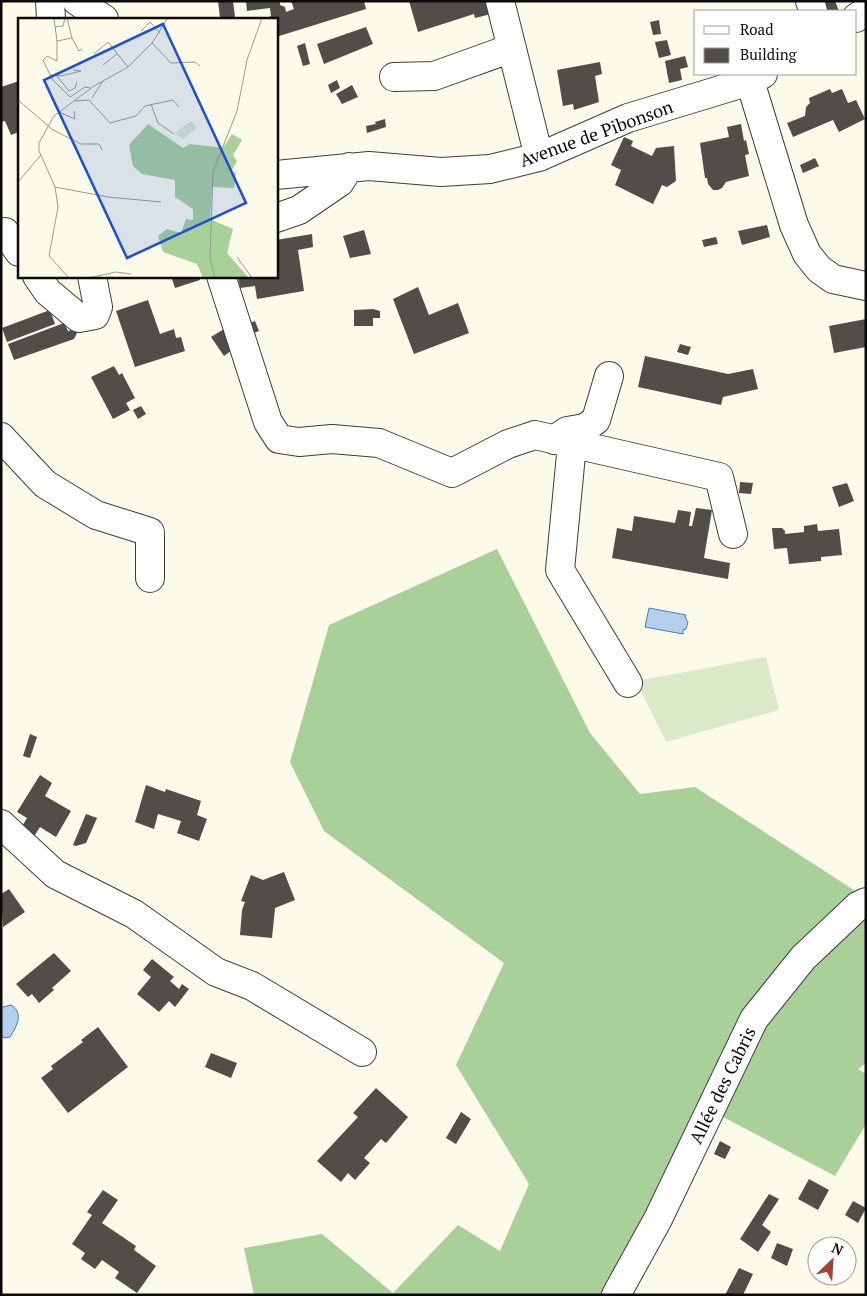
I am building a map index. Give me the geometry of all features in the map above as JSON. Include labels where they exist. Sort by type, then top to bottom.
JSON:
[{"type":"street","points":[[50,1],[51,18]]},
{"type":"street","points":[[500,1],[539,157]]},
{"type":"street","points":[[394,77],[434,76],[512,48]]},
{"type":"street","points":[[756,77],[794,225],[807,254],[819,269],[833,279],[866,286]]},
{"type":"street","name":"Avenue de Pibonson","points":[[278,175],[369,166],[441,172],[490,169],[539,157],[628,118],[756,77]]},
{"type":"street","points":[[278,217],[299,210],[340,182],[349,167]]},
{"type":"street","points":[[38,278],[48,292],[79,318],[95,314],[98,307],[92,278]]},
{"type":"street","points":[[222,278],[268,422],[279,439],[299,442],[332,439],[379,443],[452,473],[508,444],[535,436],[719,477],[733,534]]},
{"type":"street","points":[[609,376],[596,420],[586,428],[567,431],[563,442],[560,570],[628,684]]},
{"type":"street","points":[[1,437],[46,484],[96,515],[150,532],[150,578]]},
{"type":"street","points":[[1,824],[55,874],[134,914],[216,972],[252,986],[362,1052]]},
{"type":"street","name":"Allée des Cabris","points":[[616,1295],[658,1219],[754,1019],[803,958],[858,906],[866,902]]},
{"type":"green space","points":[[497,549],[590,733],[640,794],[695,787],[866,898],[866,1063],[858,1069],[866,1074],[866,1124],[835,1176],[704,1107],[605,1295],[254,1295],[244,1248],[322,1234],[393,1293],[458,1225],[500,1251],[529,1184],[456,1065],[504,963],[324,831],[290,762],[329,625]]},
{"type":"green space","points":[[766,657],[779,710],[666,742],[636,681]]},
{"type":"water","points":[[649,608],[686,615],[685,617],[688,622],[686,629],[683,630],[683,634],[645,627]]},
{"type":"water","points":[[11,1005],[17,1012],[18,1020],[10,1037],[4,1038],[1,1035],[1,1010],[3,1007]]},
{"type":"building","points":[[218,1],[233,1],[235,17],[220,18]]},
{"type":"building","points":[[246,1],[280,1],[280,5],[285,7],[286,12],[294,9],[291,1],[364,1],[366,9],[278,36],[278,18],[267,18],[271,16],[270,8],[247,11]]},
{"type":"building","points":[[409,1],[487,1],[491,14],[475,18],[474,14],[418,32]]},
{"type":"building","points":[[818,1],[835,1],[839,10],[822,10]]},
{"type":"building","points":[[659,20],[661,34],[653,35],[650,22]]},
{"type":"building","points":[[366,27],[373,44],[324,64],[317,44]]},
{"type":"building","points":[[667,40],[671,55],[659,58],[655,42]]},
{"type":"building","points":[[305,43],[310,64],[303,66],[297,46]]},
{"type":"building","points":[[685,56],[688,67],[680,69],[682,80],[669,83],[665,61]]},
{"type":"building","points":[[600,62],[602,74],[595,76],[599,102],[574,110],[573,104],[563,106],[557,70]]},
{"type":"building","points":[[337,80],[340,88],[331,93],[328,85]]},
{"type":"building","points":[[18,81],[18,132],[11,135],[5,121],[1,122],[1,87]]},
{"type":"building","points":[[352,85],[358,97],[342,104],[336,94]]},
{"type":"building","points":[[830,89],[832,93],[842,89],[848,103],[856,100],[865,119],[839,132],[833,120],[793,137],[787,123],[805,116],[806,107],[810,103],[809,98]]},
{"type":"building","points":[[385,119],[386,127],[367,133],[366,126],[376,124],[375,122]]},
{"type":"building","points":[[741,124],[749,154],[745,155],[749,176],[726,182],[722,188],[713,190],[708,184],[707,178],[705,178],[700,143],[729,137],[727,127]]},
{"type":"building","points":[[624,137],[633,141],[631,146],[652,156],[656,148],[674,146],[676,181],[667,187],[662,185],[653,204],[615,185],[621,170],[611,165]]},
{"type":"building","points":[[815,158],[819,166],[803,173],[800,165]]},
{"type":"building","points":[[767,225],[770,237],[742,245],[738,231]]},
{"type":"building","points":[[364,230],[371,254],[350,258],[343,236]]},
{"type":"building","points":[[312,234],[313,247],[298,250],[304,291],[257,299],[255,286],[240,288],[238,278],[278,278],[278,240]]},
{"type":"building","points":[[716,237],[718,244],[704,247],[702,240]]},
{"type":"building","points":[[172,278],[200,278],[200,280],[175,288]]},
{"type":"building","points":[[418,287],[429,315],[458,303],[469,333],[414,354],[393,299]]},
{"type":"building","points":[[148,300],[160,334],[174,329],[176,338],[181,337],[185,351],[135,367],[116,311]]},
{"type":"building","points":[[373,309],[380,311],[380,318],[373,318],[373,326],[354,326],[354,310]]},
{"type":"building","points":[[50,310],[55,324],[7,342],[2,328]]},
{"type":"building","points":[[866,319],[866,347],[834,353],[829,326]]},
{"type":"building","points":[[255,321],[259,331],[251,334],[247,324]]},
{"type":"building","points":[[64,323],[68,331],[73,330],[77,333],[74,339],[14,360],[8,344]]},
{"type":"building","points":[[229,326],[236,347],[224,356],[211,337]]},
{"type":"building","points":[[680,344],[691,347],[688,355],[677,352]]},
{"type":"building","points":[[645,356],[728,374],[753,369],[758,389],[723,397],[721,405],[638,387]]},
{"type":"building","points":[[114,366],[119,375],[122,373],[135,398],[126,403],[130,410],[113,419],[91,377]]},
{"type":"building","points":[[141,406],[146,414],[138,419],[133,410]]},
{"type":"building","points":[[740,482],[753,483],[751,494],[739,493]]},
{"type":"building","points":[[847,483],[854,501],[839,507],[832,487]]},
{"type":"building","points":[[696,508],[712,510],[704,558],[730,563],[728,579],[612,558],[617,528],[632,531],[634,516],[675,523],[678,510],[691,512],[689,526],[692,526]]},
{"type":"building","points":[[817,524],[818,531],[839,529],[842,555],[821,557],[821,561],[789,564],[787,548],[774,549],[772,528],[782,528],[785,534],[804,532],[804,526]]},
{"type":"building","points":[[30,734],[37,737],[30,758],[23,756]]},
{"type":"building","points":[[40,775],[52,783],[45,796],[71,811],[56,837],[40,827],[33,838],[20,830],[27,818],[17,812]]},
{"type":"building","points":[[146,785],[165,792],[166,789],[201,801],[197,815],[207,819],[199,841],[177,833],[181,821],[158,814],[154,829],[135,822]]},
{"type":"building","points":[[86,814],[97,818],[86,843],[73,845]]},
{"type":"building","points":[[284,872],[295,900],[275,908],[272,938],[240,935],[242,910],[245,902],[241,901],[251,875],[263,880]]},
{"type":"building","points":[[9,889],[25,912],[3,927],[1,894]]},
{"type":"building","points":[[54,953],[71,971],[39,1003],[32,994],[28,997],[16,984]]},
{"type":"building","points":[[152,959],[174,977],[170,981],[179,989],[182,984],[189,989],[175,1007],[169,1001],[159,1012],[137,994],[151,977],[143,970]]},
{"type":"building","points":[[98,1027],[128,1067],[68,1113],[41,1078],[53,1069],[51,1066],[83,1042],[81,1040]]},
{"type":"building","points":[[211,1053],[237,1063],[231,1078],[205,1067]]},
{"type":"building","points":[[376,1088],[408,1117],[386,1143],[381,1139],[364,1158],[370,1163],[355,1180],[348,1173],[341,1182],[317,1161],[358,1117],[353,1113]]},
{"type":"building","points":[[461,1112],[471,1119],[456,1144],[446,1138]]},
{"type":"building","points":[[720,1141],[731,1147],[725,1159],[714,1154]]},
{"type":"building","points":[[809,1179],[829,1190],[818,1210],[798,1199]]},
{"type":"building","points":[[103,1190],[118,1200],[102,1223],[136,1246],[134,1250],[156,1266],[137,1293],[115,1278],[119,1272],[102,1260],[95,1269],[81,1259],[85,1253],[72,1244],[92,1215],[87,1212]]},
{"type":"building","points":[[769,1194],[779,1199],[762,1225],[771,1232],[758,1252],[740,1239]]},
{"type":"building","points":[[853,1201],[866,1208],[858,1223],[845,1215]]},
{"type":"building","points":[[777,1243],[793,1249],[787,1266],[771,1258]]},
{"type":"building","points":[[739,1268],[753,1274],[743,1295],[725,1295]]}]
